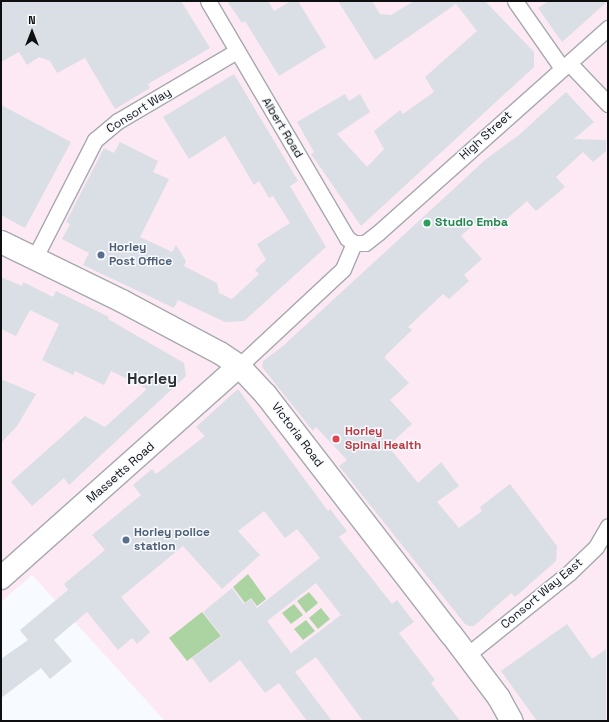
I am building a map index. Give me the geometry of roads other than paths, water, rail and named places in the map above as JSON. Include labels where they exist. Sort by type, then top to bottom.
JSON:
[{"type":"street","name":"Albert Road","points":[[208,1],[347,238],[359,243]]},
{"type":"street","points":[[515,1],[565,66],[608,104]]},
{"type":"street","name":"High Street","points":[[239,366],[343,270],[359,243],[608,28]]},
{"type":"street","name":"Consort Way","points":[[34,259],[95,140],[118,121],[237,51]]},
{"type":"street","name":"Victoria Road","points":[[1,242],[122,301],[220,353],[239,366],[266,395],[467,655],[499,698],[512,721]]},
{"type":"street","name":"Massetts Road","points":[[1,578],[239,366]]},
{"type":"street","name":"Consort Way East","points":[[467,655],[569,573],[596,547],[608,526]]},
{"type":"place","name":"Studio Emba","points":[[427,223]]},
{"type":"place","name":"Horley Post Office","points":[[101,255]]},
{"type":"place","name":"Horley Spinal Health","points":[[336,439]]},
{"type":"place","name":"Horley police station","points":[[126,540]]},
{"type":"district","name":"Horley","points":[[152,379]]}]
